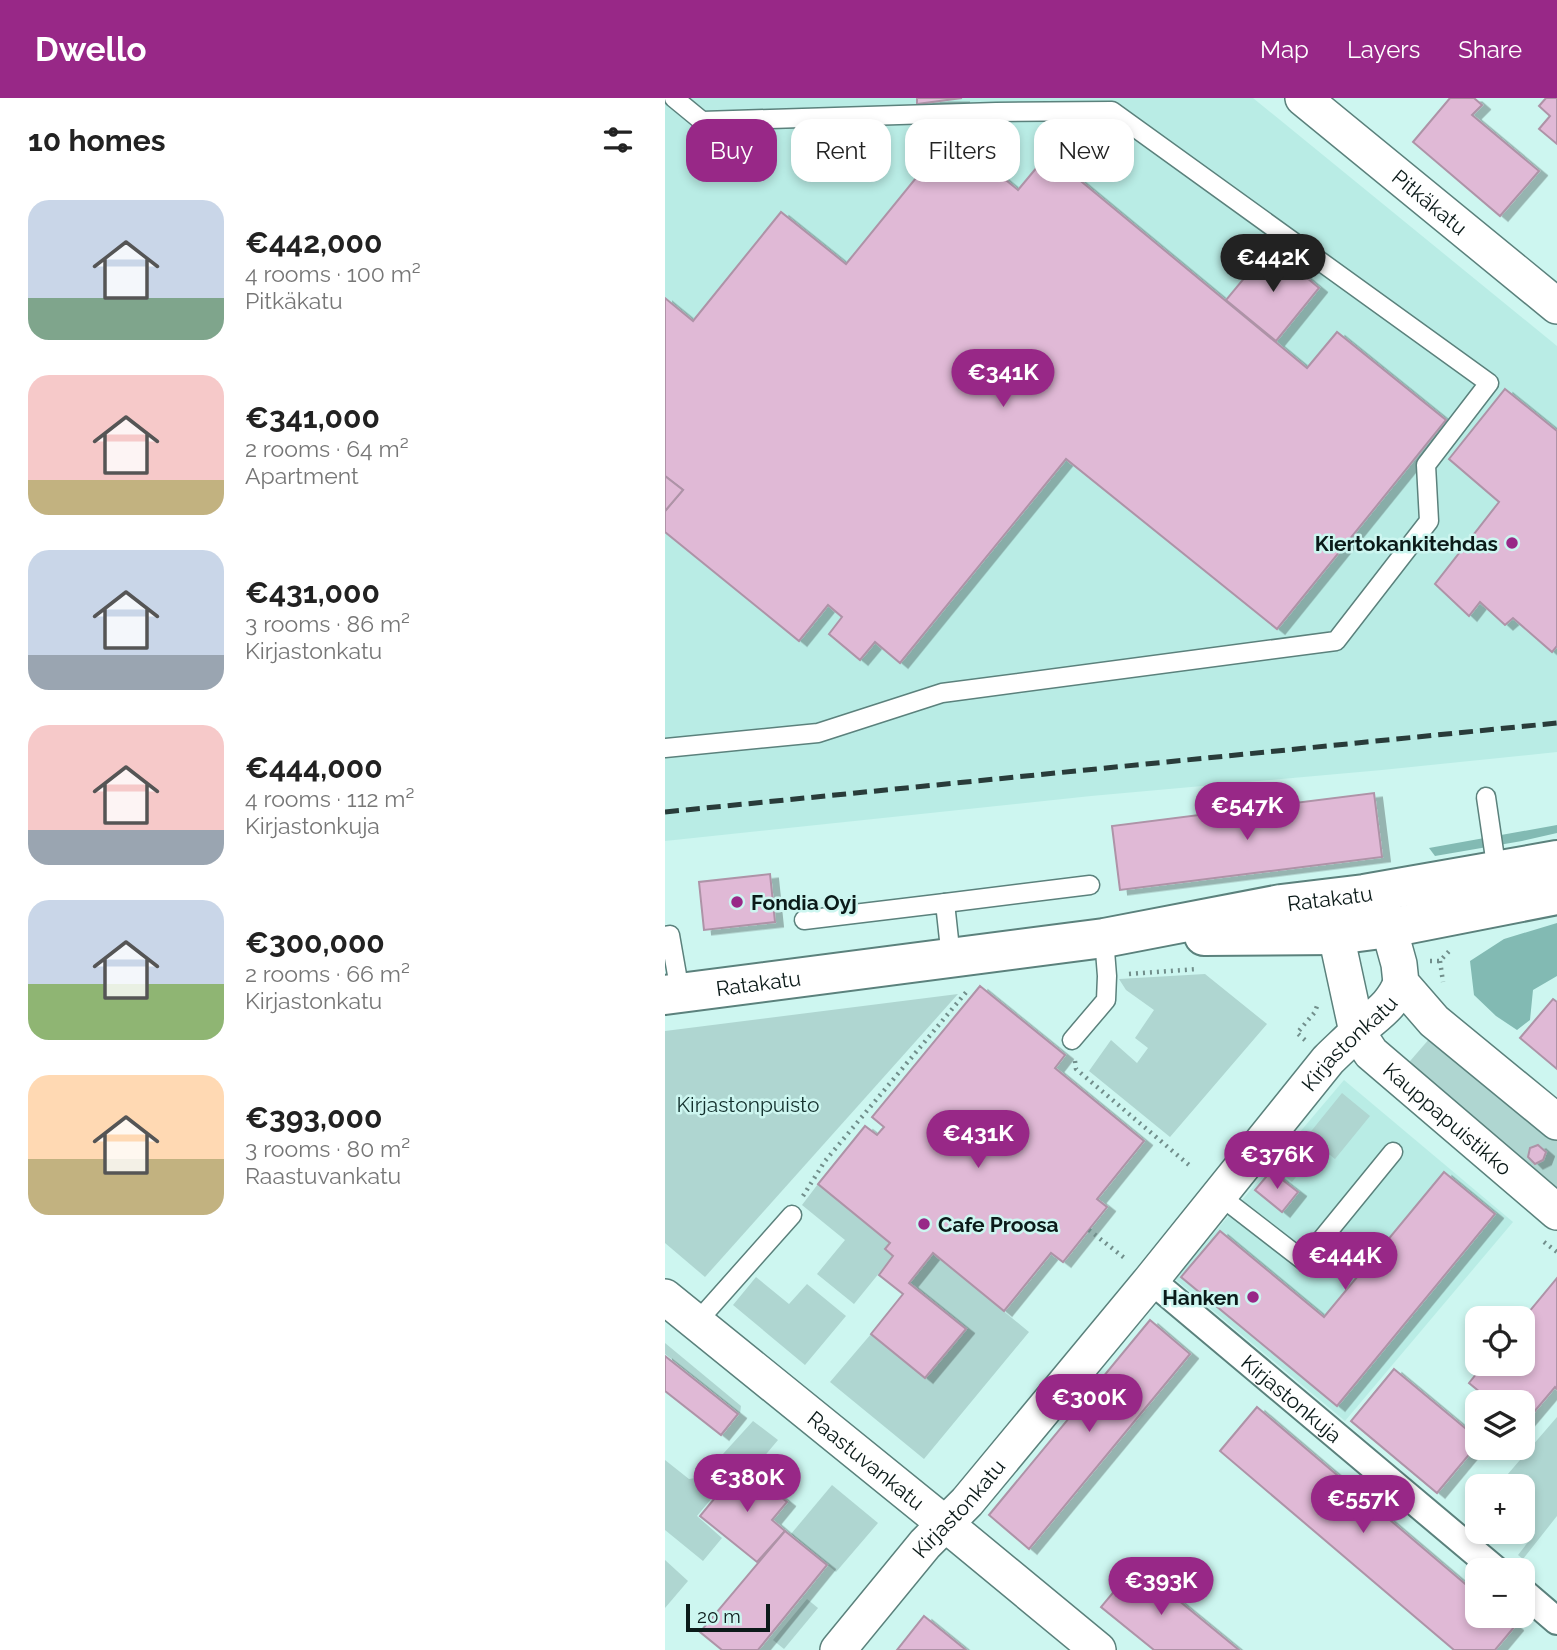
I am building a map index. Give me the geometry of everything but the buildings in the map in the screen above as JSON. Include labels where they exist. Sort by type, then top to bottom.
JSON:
[{"type":"main road","name":"Ratakatu","points":[[672,993],[963,970],[1104,938],[1281,904],[1359,895],[1557,860]]},
{"type":"main road","name":"Ratakatu","points":[[1104,938],[1336,935],[1389,928],[1557,895]]},
{"type":"street","name":"Pitkäkatu","points":[[1303,98],[1557,306]]},
{"type":"street","points":[[1336,935],[1337,919],[1343,906],[1359,895],[1375,902],[1389,928],[1401,983],[1434,1020],[1557,1122]]},
{"type":"street","name":"Kauppapuistikko","points":[[1336,935],[1357,1032],[1371,1053],[1557,1212]]},
{"type":"street","name":"Kirjastonkatu","points":[[838,1650],[925,1544],[967,1502],[1220,1196],[1328,1060],[1389,1005],[1401,983]]},
{"type":"street","name":"Kirjastonkuja","points":[[1151,1280],[1482,1558]]},
{"type":"street","name":"Raastuvankatu","points":[[665,1297],[1098,1650]]},
{"type":"street","points":[[1535,1602],[1557,1621]]},
{"type":"lane","points":[[665,748],[818,733],[942,693],[1336,641],[1429,521],[1426,465],[1489,383],[1112,111],[702,121],[672,103]]},
{"type":"lane","points":[[1486,797],[1497,872]]},
{"type":"lane","points":[[804,920],[1090,885]]},
{"type":"lane","points":[[945,903],[963,970]]},
{"type":"lane","points":[[665,936],[670,935],[672,993]]},
{"type":"lane","points":[[1072,1040],[1105,1000],[1107,976],[1104,938]]},
{"type":"lane","points":[[1220,1196],[1304,1261],[1393,1152]]},
{"type":"lane","points":[[696,1323],[792,1214]]},
{"type":"path","points":[[792,1214],[825,1161],[963,970]]},
{"type":"path","points":[[1297,1033],[1315,1012],[1320,997]]},
{"type":"path","points":[[1072,1040],[1076,1069],[1189,1165]]},
{"type":"path","points":[[1089,1230],[1151,1280]]},
{"type":"shaded area","points":[[665,98],[1253,98],[1557,346],[1557,752],[1091,796],[665,841]]},
{"type":"shaded area","points":[[1557,825],[1557,833],[1522,841],[1435,856],[1429,848]]},
{"type":"shaded area","points":[[1557,923],[1557,976],[1533,990],[1530,1020],[1517,1030],[1496,1016],[1474,995],[1470,961],[1504,939]]},
{"type":"shaded area","points":[[1344,1080],[1513,1222],[1345,1421],[1175,1279]]},
{"type":"green space","points":[[1205,974],[1267,1024],[1170,1137],[1089,1071],[1111,1040],[1137,1063],[1148,1048],[1135,1038],[1154,1010],[1126,990],[1119,979]]},
{"type":"green space","name":"Kirjastonpuisto","points":[[958,994],[705,1277],[665,1243],[665,1031]]},
{"type":"green space","points":[[1430,1038],[1557,1141],[1557,1192],[1404,1068]]},
{"type":"green space","points":[[1342,1093],[1370,1116],[1335,1159],[1320,1147],[1292,1182],[1279,1171]]},
{"type":"green space","points":[[818,1184],[890,1243],[885,1249],[893,1256],[854,1304],[817,1274],[845,1240],[802,1205]]},
{"type":"green space","points":[[933,1253],[1029,1332],[924,1459],[830,1382],[871,1334],[925,1378],[965,1329],[909,1283]]},
{"type":"green space","points":[[756,1277],[789,1304],[807,1284],[846,1316],[805,1365],[733,1305]]},
{"type":"green space","points":[[665,1343],[741,1406],[740,1414],[665,1354]]},
{"type":"green space","points":[[1557,1417],[1557,1516],[1535,1544],[1535,1474],[1508,1474],[1520,1460],[1535,1460],[1535,1443]]},
{"type":"green space","points":[[753,1421],[778,1440],[752,1471],[741,1463],[697,1516],[722,1538],[703,1561],[665,1530],[665,1460],[689,1479],[702,1477]]},
{"type":"green space","points":[[832,1485],[878,1523],[836,1572],[791,1534]]},
{"type":"green space","points":[[1526,1544],[1535,1544],[1524,1558],[1518,1555]]},
{"type":"green space","points":[[665,1560],[688,1581],[665,1608]]},
{"type":"green space","points":[[807,1599],[818,1608],[784,1649],[773,1640]]},
{"type":"railway","points":[[665,812],[1557,723]]},
{"type":"place","name":"Kiertokankitehdas","points":[[1512,543]]},
{"type":"place","name":"Fondia Oyj","points":[[737,902]]},
{"type":"place","name":"Cafe Proosa","points":[[924,1224]]},
{"type":"place","name":"Hanken","points":[[1253,1297]]}]
